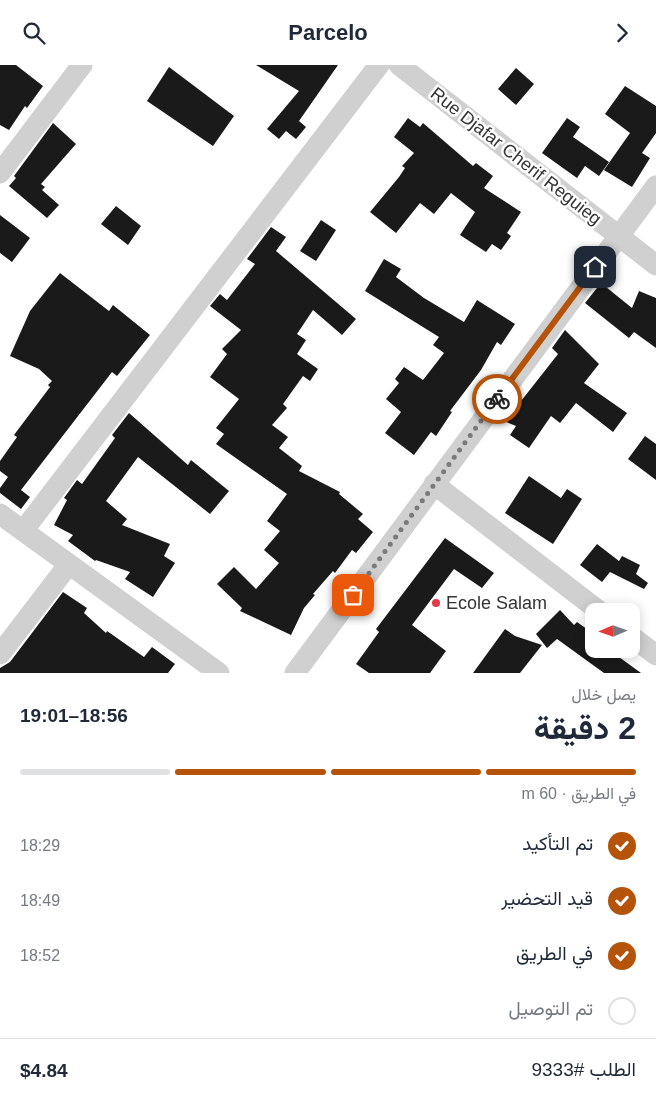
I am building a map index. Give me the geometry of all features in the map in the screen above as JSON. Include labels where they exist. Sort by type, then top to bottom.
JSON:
[{"type":"street","points":[[0,173],[82,65]]},
{"type":"street","points":[[23,531],[379,65]]},
{"type":"street","name":"Rue Djafar Cherif Reguieg","points":[[399,65],[656,265]]},
{"type":"street","points":[[294,673],[656,186]]},
{"type":"street","points":[[434,485],[589,603]]},
{"type":"street","points":[[0,514],[219,673]]},
{"type":"street","points":[[0,654],[69,564]]},
{"type":"street","points":[[640,643],[656,655]]},
{"type":"building","points":[[0,65],[16,65],[43,86],[27,108],[25,106],[9,130],[0,125]]},
{"type":"building","points":[[256,65],[338,65],[299,121],[306,127],[296,139],[286,131],[279,139],[267,129],[299,91]]},
{"type":"building","points":[[169,67],[234,116],[213,146],[147,101]]},
{"type":"building","points":[[516,68],[534,84],[516,105],[498,89]]},
{"type":"building","points":[[625,86],[656,106],[656,133],[642,153],[650,158],[632,187],[604,170],[630,133],[605,114]]},
{"type":"building","points":[[408,118],[420,127],[423,123],[473,166],[476,163],[493,176],[484,188],[521,212],[507,233],[511,236],[501,250],[492,244],[486,252],[460,235],[475,212],[451,193],[434,214],[420,203],[396,233],[370,212],[399,177],[405,168],[402,166],[414,153],[394,137]]},
{"type":"building","points":[[567,118],[580,127],[573,137],[609,162],[599,176],[585,166],[577,178],[542,153]]},
{"type":"building","points":[[53,123],[76,144],[41,184],[45,187],[42,190],[59,205],[47,218],[9,186],[16,178],[14,176]]},
{"type":"building","points":[[116,206],[141,226],[128,245],[101,224]]},
{"type":"building","points":[[0,215],[30,238],[12,262],[0,253]]},
{"type":"building","points":[[321,220],[336,230],[316,261],[300,251]]},
{"type":"building","points":[[271,227],[286,237],[276,251],[356,319],[342,335],[313,310],[297,334],[306,340],[297,354],[318,369],[310,381],[303,376],[283,404],[287,408],[272,425],[288,437],[279,448],[302,466],[299,471],[340,492],[339,494],[363,514],[358,519],[373,532],[356,553],[352,550],[335,573],[333,571],[313,594],[315,595],[304,608],[291,635],[240,611],[242,608],[217,584],[234,567],[256,589],[279,563],[264,550],[280,531],[267,521],[287,494],[216,444],[224,434],[216,428],[239,399],[210,377],[227,354],[222,349],[241,330],[210,306],[220,294],[227,300],[255,264],[247,259]]},
{"type":"building","points":[[384,259],[401,269],[396,277],[424,298],[464,322],[477,300],[515,324],[501,345],[497,342],[481,370],[450,411],[452,412],[436,436],[431,432],[414,455],[385,433],[401,412],[386,399],[399,383],[395,379],[404,367],[423,380],[444,353],[433,345],[439,337],[365,291]]},
{"type":"building","points":[[60,273],[109,311],[113,305],[150,335],[117,376],[112,372],[21,490],[30,497],[21,509],[0,493],[0,488],[8,477],[0,471],[0,461],[17,437],[14,435],[50,387],[48,385],[52,381],[39,369],[10,356],[30,311]]},
{"type":"building","points":[[601,283],[632,308],[639,291],[656,298],[656,348],[634,332],[629,338],[585,303]]},
{"type":"building","points":[[565,330],[599,364],[584,383],[627,413],[613,432],[576,403],[560,423],[551,416],[529,448],[510,435],[516,426],[504,421],[509,408],[514,410],[558,354],[552,348]]},
{"type":"building","points":[[129,413],[188,465],[191,460],[229,491],[210,514],[138,457],[106,501],[127,519],[122,525],[170,544],[164,556],[175,563],[153,597],[125,579],[130,572],[95,561],[68,541],[73,535],[54,525],[67,500],[64,498],[77,480],[82,484],[115,438],[112,435]]},
{"type":"building","points":[[645,436],[656,444],[656,480],[628,459]]},
{"type":"building","points":[[529,476],[561,498],[567,489],[582,499],[553,544],[505,513]]},
{"type":"building","points":[[445,538],[494,573],[482,588],[454,569],[412,625],[446,651],[430,673],[369,673],[356,664],[379,632],[376,629]]},
{"type":"building","points":[[597,544],[619,561],[622,556],[640,565],[636,574],[648,583],[644,589],[610,572],[602,582],[580,565]]},
{"type":"building","points":[[63,592],[87,608],[84,613],[106,633],[107,631],[144,657],[152,647],[175,664],[168,673],[0,673],[0,668],[10,662]]},
{"type":"building","points":[[560,610],[574,625],[577,622],[585,628],[585,658],[620,658],[641,673],[604,673],[557,639],[547,648],[536,634]]},
{"type":"building","points":[[505,629],[515,636],[542,645],[520,673],[473,673]]},
{"type":"way so far","points":[[353,595],[497,399]]},
{"type":"place","name":"Ecole Salam","points":[[436,603]]},
{"type":"route","points":[[497,399],[595,267]]}]
